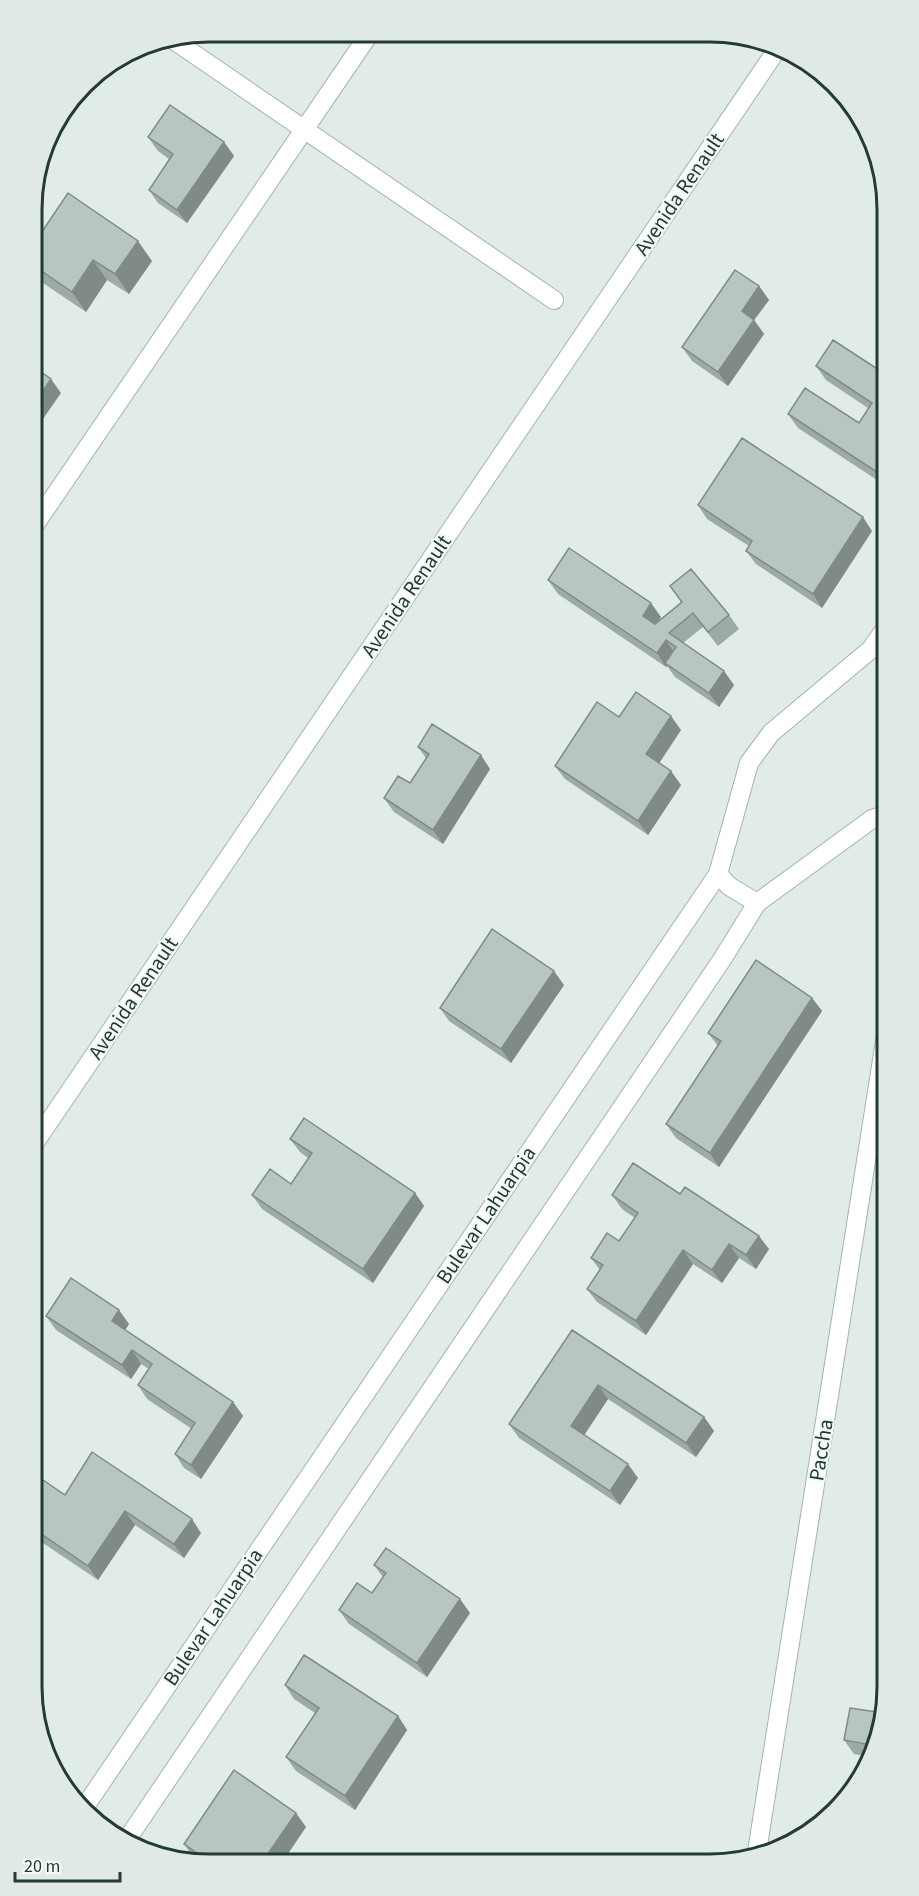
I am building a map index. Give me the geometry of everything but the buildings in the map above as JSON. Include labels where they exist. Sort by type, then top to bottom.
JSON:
[{"type":"street","points":[[42,514],[364,42]]},
{"type":"street","points":[[180,44],[554,300]]},
{"type":"street","name":"Avenida Renault","points":[[42,1132],[773,55]]},
{"type":"street","name":"Bulevar Lahuarpia","points":[[88,1802],[718,874],[749,763],[771,733],[870,650],[877,640]]},
{"type":"street","points":[[130,1834],[723,958],[757,903],[877,817]]},
{"type":"street","points":[[718,874],[729,886],[757,903]]},
{"type":"street","name":"Paccha","points":[[758,1847],[877,1092]]}]
